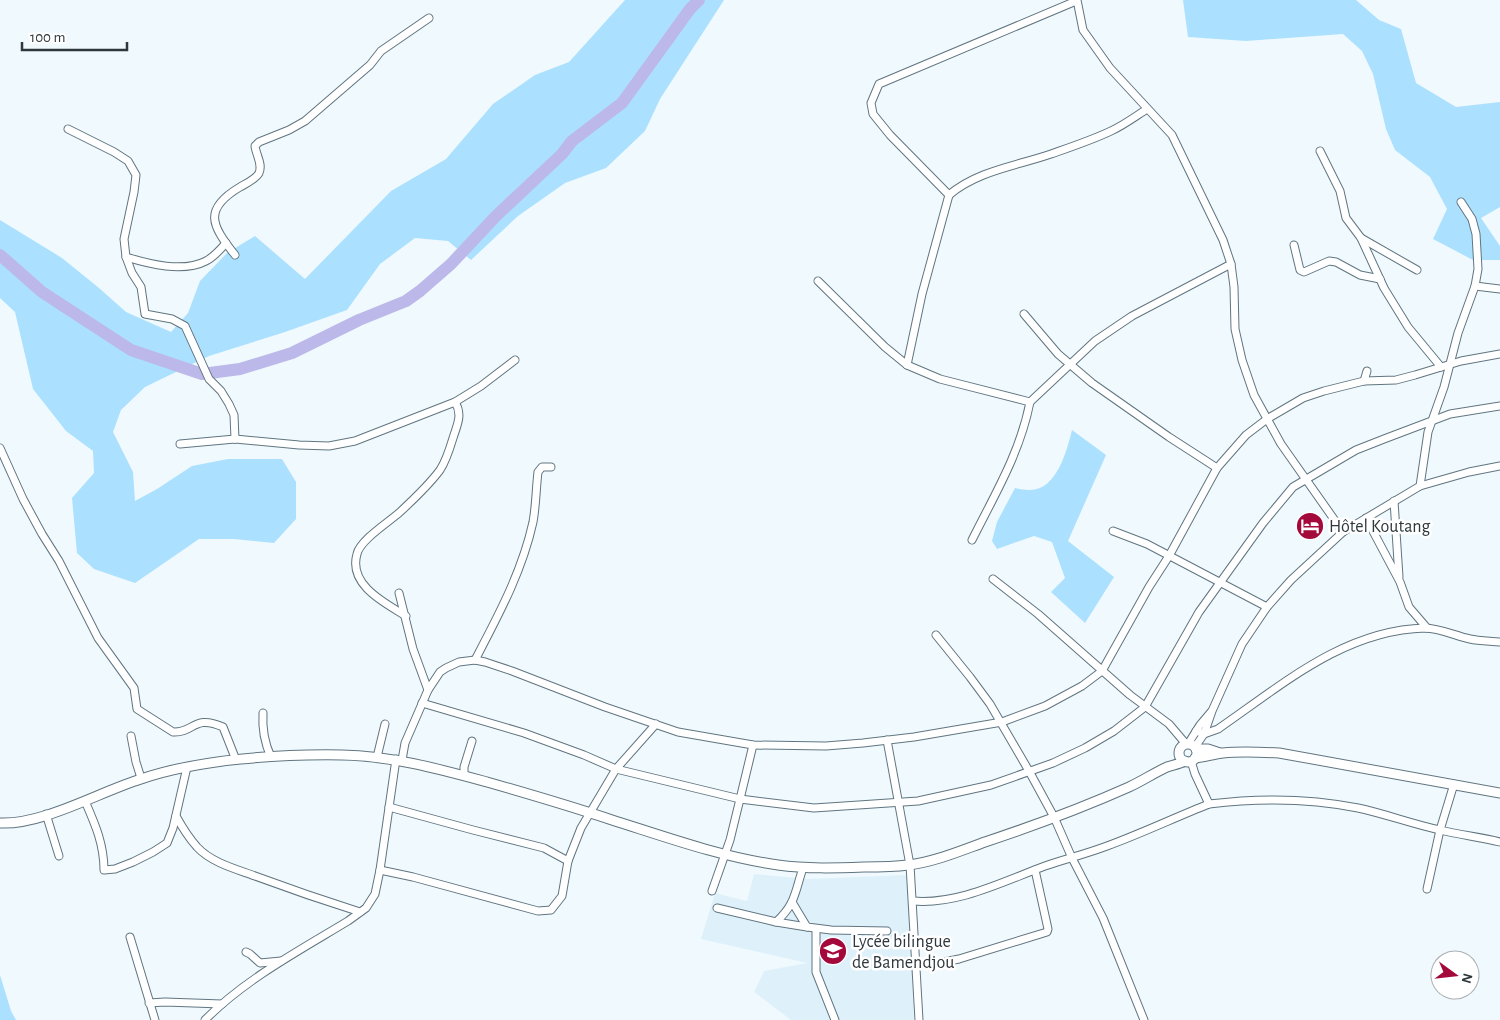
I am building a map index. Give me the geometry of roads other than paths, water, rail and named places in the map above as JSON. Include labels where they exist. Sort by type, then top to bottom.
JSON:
[{"type":"main road","points":[[0,823],[22,821],[46,814],[86,801],[141,778],[187,767],[271,757],[317,755],[378,757],[399,760],[464,776],[725,855],[803,868],[836,868],[910,865],[948,855],[1054,817],[1128,787],[1170,766],[1189,752],[1212,756],[1220,753],[1279,753],[1500,793]]},
{"type":"street","points":[[949,195],[872,114],[871,104],[880,84],[1076,0],[1083,30],[1110,68],[1172,135],[1223,240],[1231,264],[1237,341],[1254,395],[1281,444],[1307,478],[1343,532]]},
{"type":"street","points":[[235,255],[226,243],[216,223],[214,212],[218,204],[255,178],[260,172],[261,164],[255,146],[259,142],[289,130],[304,121],[370,65],[380,51],[429,18]]},
{"type":"street","points":[[906,365],[922,294],[949,195],[959,187],[976,179],[1050,154],[1112,130],[1147,109]]},
{"type":"street","points":[[68,129],[128,161],[136,175],[124,239],[126,257],[132,274],[141,287],[145,314],[172,319],[185,326],[209,379],[220,391],[234,415],[235,438]]},
{"type":"street","points":[[1320,151],[1340,191],[1346,218],[1361,238],[1380,279],[1408,327],[1445,366]]},
{"type":"street","points":[[1420,486],[1431,422],[1444,386],[1445,366],[1475,286],[1478,269],[1476,234],[1472,219],[1461,202]]},
{"type":"street","points":[[1361,238],[1417,270]]},
{"type":"street","points":[[126,257],[150,265],[186,266],[205,262],[226,243]]},
{"type":"street","points":[[1294,245],[1300,270],[1304,272],[1329,262],[1336,262],[1360,275],[1380,279]]},
{"type":"street","points":[[972,540],[1002,483],[1021,434],[1030,402],[1095,341],[1132,316],[1231,264]]},
{"type":"street","points":[[818,281],[906,365],[940,379],[1030,402]]},
{"type":"street","points":[[1475,286],[1500,289]]},
{"type":"street","points":[[1024,314],[1069,364],[1128,409],[1217,468]]},
{"type":"street","points":[[205,1020],[222,1004],[256,978],[360,912],[371,901],[375,894],[380,870],[389,807],[399,760],[428,690],[440,672],[446,668],[458,662],[475,660],[512,671],[597,704],[694,736],[753,745],[826,746],[914,737],[1002,722],[1045,706],[1082,686],[1102,671],[1149,587],[1169,556],[1217,468],[1246,435],[1267,419],[1303,398],[1324,391],[1364,381],[1396,380],[1485,356],[1500,354]]},
{"type":"street","points":[[180,444],[235,438],[299,445],[329,446],[355,441],[455,402],[481,386],[514,360]]},
{"type":"street","points":[[1364,381],[1367,371]]},
{"type":"street","points":[[406,616],[369,591],[360,578],[356,565],[356,554],[362,544],[401,511],[440,470],[450,449],[460,416],[459,408],[455,402]]},
{"type":"street","points":[[422,703],[524,733],[616,769],[740,799],[814,808],[918,800],[983,787],[1053,763],[1085,748],[1114,731],[1145,707],[1199,612],[1281,499],[1293,487],[1356,450],[1450,414],[1500,406]]},
{"type":"street","points":[[0,448],[27,506],[59,561],[89,622],[98,638],[134,688],[137,708],[173,732],[178,732],[203,722],[210,722],[223,727],[236,760]]},
{"type":"street","points":[[1189,752],[1204,734],[1212,711],[1242,644],[1267,607],[1291,580],[1343,532],[1420,486],[1500,466]]},
{"type":"street","points":[[475,660],[509,594],[523,560],[533,520],[538,472],[542,467],[551,467]]},
{"type":"street","points":[[1394,501],[1400,582]]},
{"type":"street","points":[[1366,518],[1400,582],[1409,607],[1427,628]]},
{"type":"street","points":[[1112,531],[1134,538],[1267,607]]},
{"type":"street","points":[[993,580],[1038,614],[1102,671],[1145,707],[1169,724],[1189,752],[1195,774],[1209,804]]},
{"type":"street","points":[[399,592],[413,649],[428,690]]},
{"type":"street","points":[[1196,731],[1204,734],[1218,729],[1298,672],[1349,644],[1387,632],[1427,628],[1471,639],[1500,642]]},
{"type":"street","points":[[936,635],[970,677],[1002,722],[1054,817],[1072,858],[1103,918],[1144,1020]]},
{"type":"street","points":[[1189,752],[1196,731],[1212,711]]},
{"type":"street","points":[[263,713],[264,737],[271,757]]},
{"type":"street","points":[[378,757],[385,724]]},
{"type":"street","points":[[380,870],[544,911],[551,910],[562,896],[568,861],[581,828],[616,769],[656,724]]},
{"type":"street","points":[[131,736],[141,778]]},
{"type":"street","points":[[887,740],[910,865],[919,1020]]},
{"type":"street","points":[[464,776],[464,767],[472,741]]},
{"type":"street","points":[[712,891],[725,855],[753,745]]},
{"type":"street","points":[[86,801],[103,849],[104,870],[115,869],[165,846],[171,835],[187,767]]},
{"type":"street","points":[[1427,889],[1440,830],[1454,784]]},
{"type":"street","points":[[913,901],[927,902],[948,899],[973,892],[1107,846],[1209,804],[1259,799],[1318,801],[1358,808],[1440,830],[1500,842]]},
{"type":"street","points":[[389,807],[544,848],[568,861]]},
{"type":"street","points":[[46,814],[59,856]]},
{"type":"street","points":[[176,816],[198,848],[224,864],[360,912]]},
{"type":"street","points":[[776,922],[788,910],[792,902],[803,868]]},
{"type":"street","points":[[916,964],[959,959],[1046,932],[1048,929],[1035,870]]},
{"type":"street","points":[[792,902],[807,927]]},
{"type":"street","points":[[717,908],[816,929],[887,931]]},
{"type":"street","points":[[816,929],[816,972],[835,1020]]},
{"type":"street","points":[[130,937],[155,1020]]},
{"type":"street","points":[[246,952],[260,963],[284,961]]},
{"type":"street","points":[[149,1003],[222,1004]]},
{"type":"waterway","points":[[0,255],[42,292],[131,350],[202,374],[240,369],[292,353],[359,320],[406,301],[420,291],[451,264],[496,216],[562,154],[572,141],[622,103],[690,9],[699,0]]},
{"type":"place","name":"Hôtel Koutang","points":[[1310,526]]},
{"type":"place","name":"Lycée bilingue de Bamendjou","points":[[833,951]]}]
